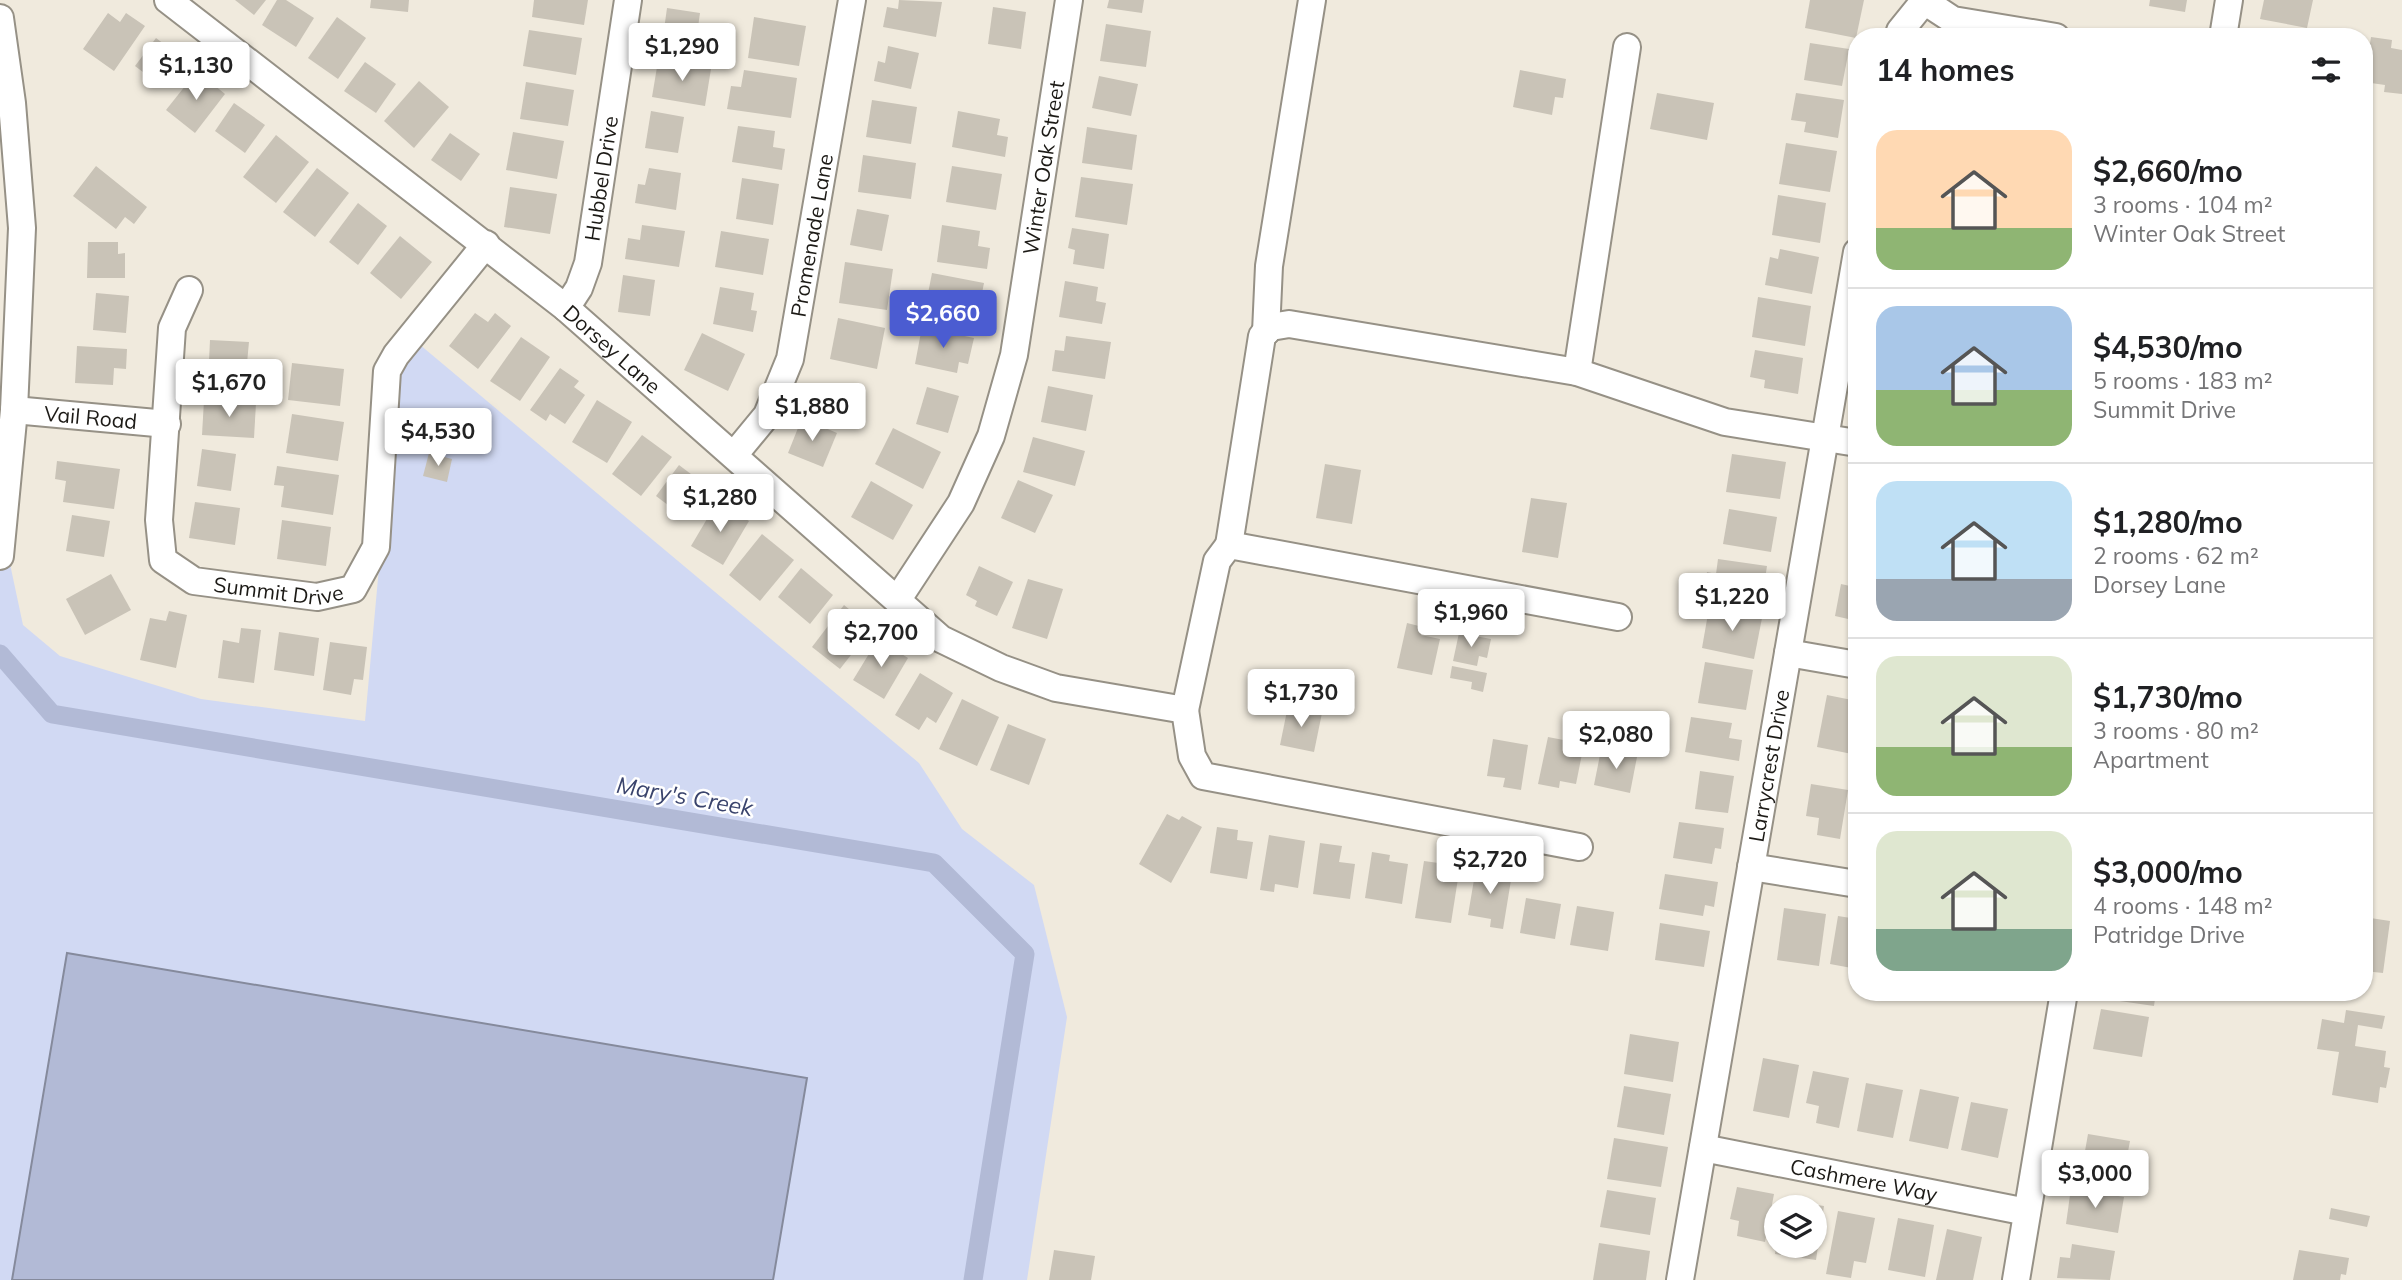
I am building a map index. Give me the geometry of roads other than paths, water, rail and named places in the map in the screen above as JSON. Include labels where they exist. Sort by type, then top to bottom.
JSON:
[{"type":"street","name":"Dorsey Lane","points":[[168,0],[566,308],[941,639],[1001,668],[1056,688],[1185,710]]},
{"type":"street","name":"Hubbel Drive","points":[[566,308],[579,288],[588,263],[628,0]]},
{"type":"street","name":"Promenade Lane","points":[[734,456],[767,415],[790,359],[852,0]]},
{"type":"street","name":"Winter Oak Street","points":[[898,599],[961,503],[991,436],[1011,366],[1069,0]]},
{"type":"street","points":[[1266,332],[1269,266],[1312,0]]},
{"type":"street","points":[[2224,28],[2229,0]]},
{"type":"street","points":[[1902,28],[1925,1],[1952,20],[2001,28]]},
{"type":"street","points":[[0,18],[12,103],[22,228],[14,410],[1,547]]},
{"type":"street","points":[[1577,372],[1627,47]]},
{"type":"street","name":"Summit Drive","points":[[167,424],[159,520],[163,560],[194,581],[317,597],[353,589],[376,547],[387,371],[396,355],[485,244]]},
{"type":"street","points":[[167,424],[172,328],[189,290]]},
{"type":"street","name":"Larrycrest Drive","points":[[1680,1280],[1848,304]]},
{"type":"street","points":[[1579,847],[1203,776],[1192,756],[1185,710],[1217,561],[1229,545],[1262,336],[1271,327],[1289,324],[1577,372],[1725,422],[1848,442]]},
{"type":"street","name":"Vail Road","points":[[14,410],[167,424]]},
{"type":"street","points":[[1229,545],[1618,617]]},
{"type":"street","points":[[1788,653],[1848,663]]},
{"type":"street","points":[[1751,867],[1848,883]]},
{"type":"street","points":[[2016,1280],[2062,1001]]},
{"type":"street","name":"Cashmere Way","points":[[1703,1148],[2027,1212]]},
{"type":"waterway","name":"Mary's Creek","points":[[0,654],[52,714],[934,863],[1025,954],[973,1280]]}]
